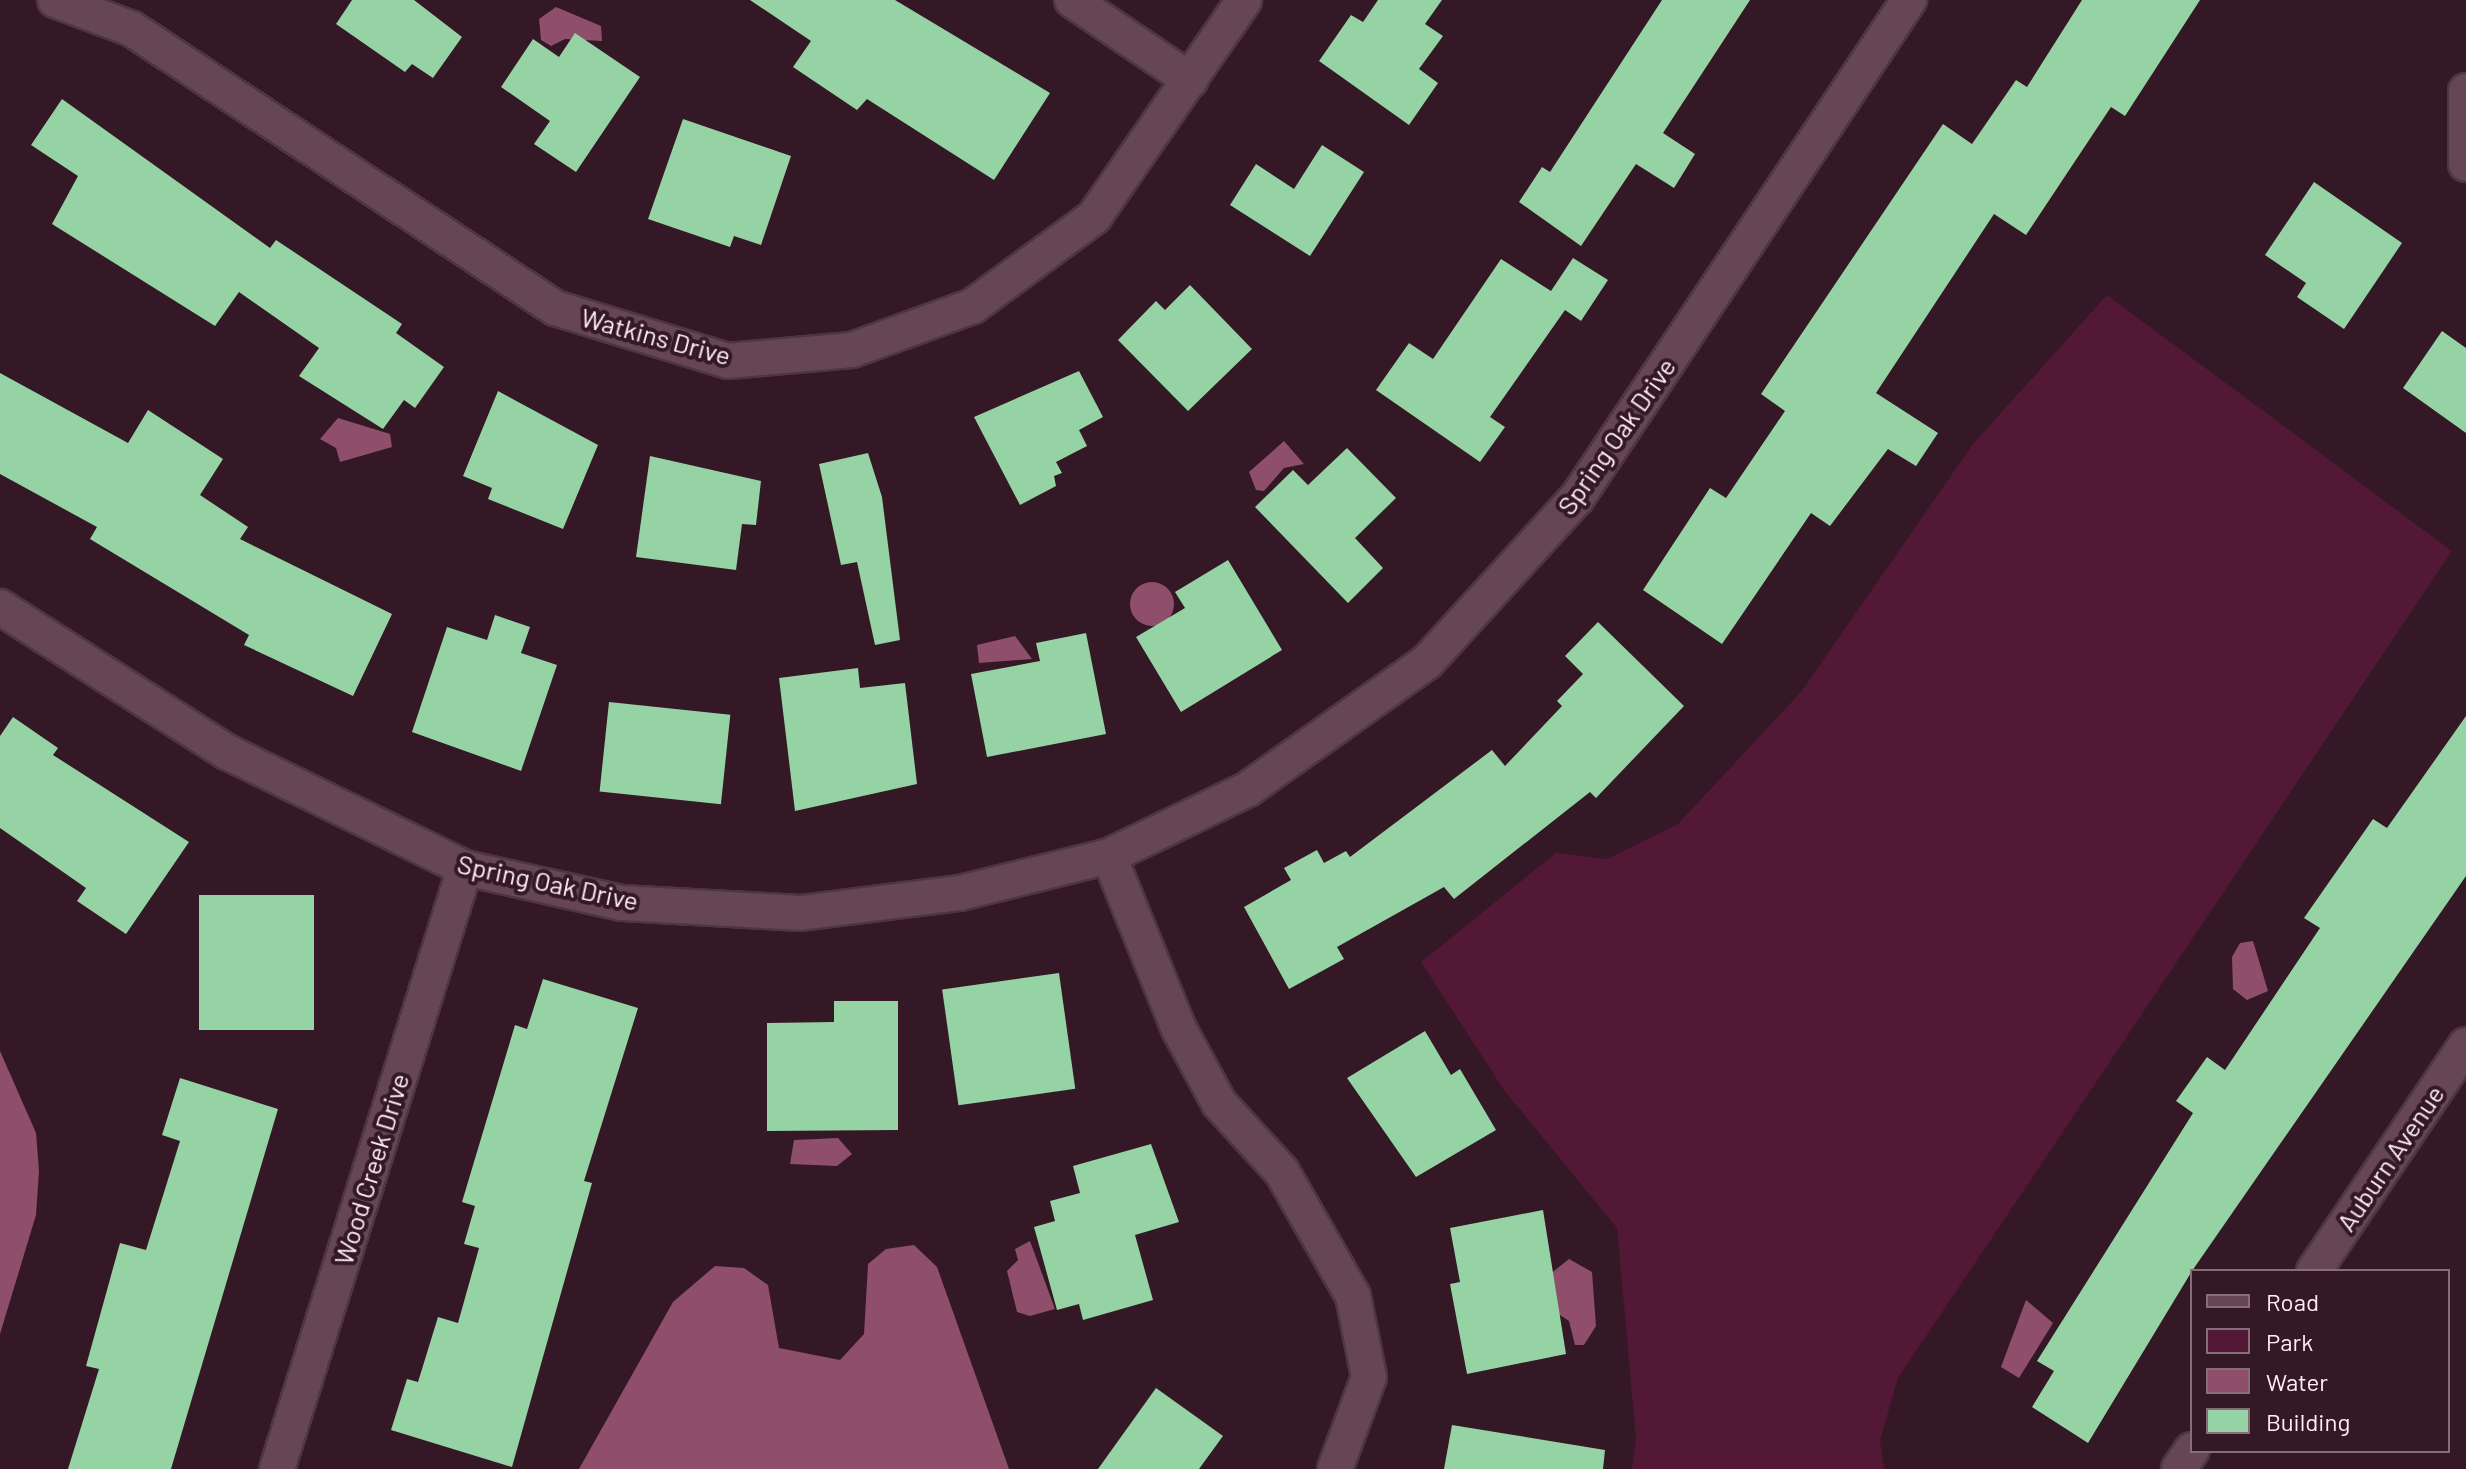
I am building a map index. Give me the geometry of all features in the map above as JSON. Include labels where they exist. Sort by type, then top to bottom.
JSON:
[{"type":"street","name":"Watkins Drive","points":[[55,0],[132,29],[555,308],[728,361],[852,350],[973,306],[1094,217],[1244,0]]},
{"type":"street","points":[[1072,0],[1190,80]]},
{"type":"street","name":"Spring Oak Drive","points":[[0,607],[227,752],[465,868],[622,903],[801,913],[960,893],[1109,856],[1248,789],[1427,662],[1577,498],[1909,0]]},
{"type":"street","points":[[2466,91],[2466,163]]},
{"type":"street","points":[[1109,856],[1179,1029],[1219,1103],[1282,1172],[1353,1296],[1369,1377],[1335,1469]]},
{"type":"street","name":"Wood Creek Drive","points":[[277,1469],[465,868]]},
{"type":"street","name":"Auburn Avenue","points":[[2315,1269],[2466,1045]]},
{"type":"green space","points":[[2107,295],[2452,551],[1898,1378],[1880,1440],[1884,1469],[1632,1469],[1636,1439],[1617,1228],[1504,1090],[1421,962],[1556,853],[1607,859],[1678,824],[1801,692],[1973,444]]},
{"type":"water","points":[[556,7],[601,26],[602,41],[565,39],[551,46],[541,40],[539,19]]},
{"type":"water","points":[[338,418],[390,434],[392,447],[340,462],[336,448],[320,439]]},
{"type":"water","points":[[1284,441],[1304,464],[1284,468],[1264,491],[1256,490],[1249,472]]},
{"type":"water","points":[[1152,582],[1168,588],[1174,604],[1168,620],[1152,626],[1136,620],[1130,604],[1136,588]]},
{"type":"water","points":[[1015,636],[1032,659],[979,663],[977,645]]},
{"type":"water","points":[[2253,941],[2268,991],[2247,1000],[2233,989],[2232,957],[2240,943]]},
{"type":"water","points":[[0,1051],[36,1133],[39,1171],[36,1215],[0,1334]]},
{"type":"water","points":[[838,1138],[852,1154],[837,1166],[790,1164],[794,1140]]},
{"type":"water","points":[[1030,1241],[1055,1309],[1030,1316],[1017,1312],[1007,1271],[1018,1260],[1015,1249]]},
{"type":"water","points":[[914,1245],[937,1267],[1009,1469],[579,1469],[673,1302],[715,1266],[744,1268],[768,1285],[779,1348],[840,1360],[864,1334],[868,1264],[886,1249]]},
{"type":"water","points":[[1569,1259],[1592,1272],[1596,1326],[1584,1345],[1575,1345],[1569,1321],[1557,1313],[1549,1275]]},
{"type":"water","points":[[2026,1300],[2053,1323],[2019,1378],[2001,1367]]},
{"type":"building","points":[[352,0],[414,0],[462,37],[433,78],[412,64],[405,72],[336,24]]},
{"type":"building","points":[[750,0],[895,0],[1050,93],[994,180],[867,99],[857,110],[793,67],[811,41]]},
{"type":"building","points":[[1378,0],[1442,0],[1425,24],[1443,36],[1419,69],[1438,83],[1409,125],[1319,61],[1351,15],[1363,22]]},
{"type":"building","points":[[1662,0],[1750,0],[1663,133],[1695,154],[1674,188],[1636,164],[1581,246],[1519,202],[1542,167],[1550,172]]},
{"type":"building","points":[[2082,0],[2200,0],[2125,116],[2111,107],[2026,235],[1994,214],[1876,393],[1938,433],[1916,466],[1888,449],[1830,526],[1811,513],[1722,644],[1643,590],[1710,488],[1726,498],[1785,411],[1761,394],[1943,124],[1972,144],[2016,80],[2027,87]]},
{"type":"building","points":[[575,33],[640,77],[576,172],[534,144],[550,121],[501,87],[533,39],[559,57]]},
{"type":"building","points":[[62,99],[270,248],[276,240],[402,324],[396,333],[444,367],[415,408],[404,400],[383,429],[299,376],[319,348],[239,292],[215,326],[52,224],[78,176],[31,145]]},
{"type":"building","points":[[683,119],[791,156],[761,245],[734,236],[730,247],[648,219]]},
{"type":"building","points":[[1322,145],[1364,172],[1310,256],[1230,205],[1256,164],[1294,189]]},
{"type":"building","points":[[2314,182],[2402,243],[2344,329],[2297,297],[2306,283],[2265,255]]},
{"type":"building","points":[[1573,258],[1608,280],[1581,321],[1565,310],[1490,417],[1505,427],[1480,462],[1376,390],[1409,343],[1433,359],[1501,259],[1551,291]]},
{"type":"building","points":[[1190,285],[1252,349],[1188,411],[1118,340],[1156,301],[1165,310]]},
{"type":"building","points":[[2442,331],[2466,348],[2466,433],[2403,388]]},
{"type":"building","points":[[1079,371],[1103,417],[1079,430],[1087,446],[1056,462],[1062,473],[1054,476],[1056,486],[1020,505],[974,417]]},
{"type":"building","points":[[0,373],[128,443],[148,410],[223,459],[200,495],[248,527],[240,539],[392,614],[353,696],[244,645],[249,635],[90,539],[97,527],[0,474]]},
{"type":"building","points":[[498,391],[598,445],[563,529],[488,499],[492,488],[463,476]]},
{"type":"building","points":[[1347,448],[1396,498],[1355,538],[1383,568],[1348,603],[1255,507],[1293,470],[1308,485]]},
{"type":"building","points":[[868,453],[882,497],[900,640],[875,645],[857,562],[841,565],[819,464]]},
{"type":"building","points":[[650,456],[761,481],[756,525],[742,524],[736,570],[636,557]]},
{"type":"building","points":[[1228,560],[1282,650],[1181,712],[1136,637],[1185,608],[1175,592]]},
{"type":"building","points":[[495,615],[530,627],[521,653],[557,665],[521,771],[412,732],[447,627],[487,640]]},
{"type":"building","points":[[1598,622],[1684,706],[1596,798],[1590,792],[1454,899],[1444,887],[1337,947],[1344,959],[1289,989],[1244,907],[1291,880],[1284,868],[1317,850],[1324,863],[1346,851],[1350,857],[1492,750],[1505,766],[1562,706],[1557,701],[1583,674],[1565,656]]},
{"type":"building","points":[[1086,633],[1106,734],[987,757],[971,674],[1040,661],[1036,643]]},
{"type":"building","points":[[858,668],[860,688],[905,683],[917,784],[795,811],[779,678]]},
{"type":"building","points":[[609,702],[730,715],[721,804],[600,792]]},
{"type":"building","points":[[2466,716],[2466,876],[2193,1269],[2190,1269],[2190,1274],[2088,1443],[2032,1407],[2054,1371],[2037,1361],[2193,1113],[2176,1101],[2207,1057],[2225,1070],[2320,928],[2304,918],[2373,819],[2387,828]]},
{"type":"building","points":[[13,717],[58,748],[53,755],[189,842],[126,934],[77,901],[86,888],[0,828],[0,736]]},
{"type":"building","points":[[199,895],[314,895],[314,1030],[199,1030]]},
{"type":"building","points":[[1059,973],[1075,1089],[958,1105],[942,989]]},
{"type":"building","points":[[543,979],[638,1008],[584,1181],[592,1183],[512,1467],[391,1430],[407,1379],[418,1382],[438,1317],[458,1323],[479,1248],[464,1244],[475,1206],[462,1202],[515,1025],[527,1029]]},
{"type":"building","points":[[834,1001],[898,1001],[898,1130],[767,1131],[767,1023],[834,1022]]},
{"type":"building","points":[[1425,1031],[1451,1075],[1460,1069],[1496,1130],[1416,1177],[1347,1078]]},
{"type":"building","points":[[180,1078],[278,1109],[171,1469],[68,1469],[99,1369],[86,1366],[120,1243],[146,1250],[180,1141],[162,1135]]},
{"type":"building","points":[[1151,1144],[1179,1222],[1135,1235],[1153,1300],[1083,1320],[1079,1304],[1057,1310],[1034,1227],[1055,1221],[1050,1201],[1080,1193],[1073,1166]]},
{"type":"building","points":[[1543,1210],[1566,1354],[1467,1374],[1450,1284],[1460,1282],[1450,1228]]},
{"type":"building","points":[[1156,1388],[1223,1436],[1199,1469],[1098,1469]]},
{"type":"building","points":[[1452,1425],[1605,1450],[1603,1469],[1444,1469]]}]
